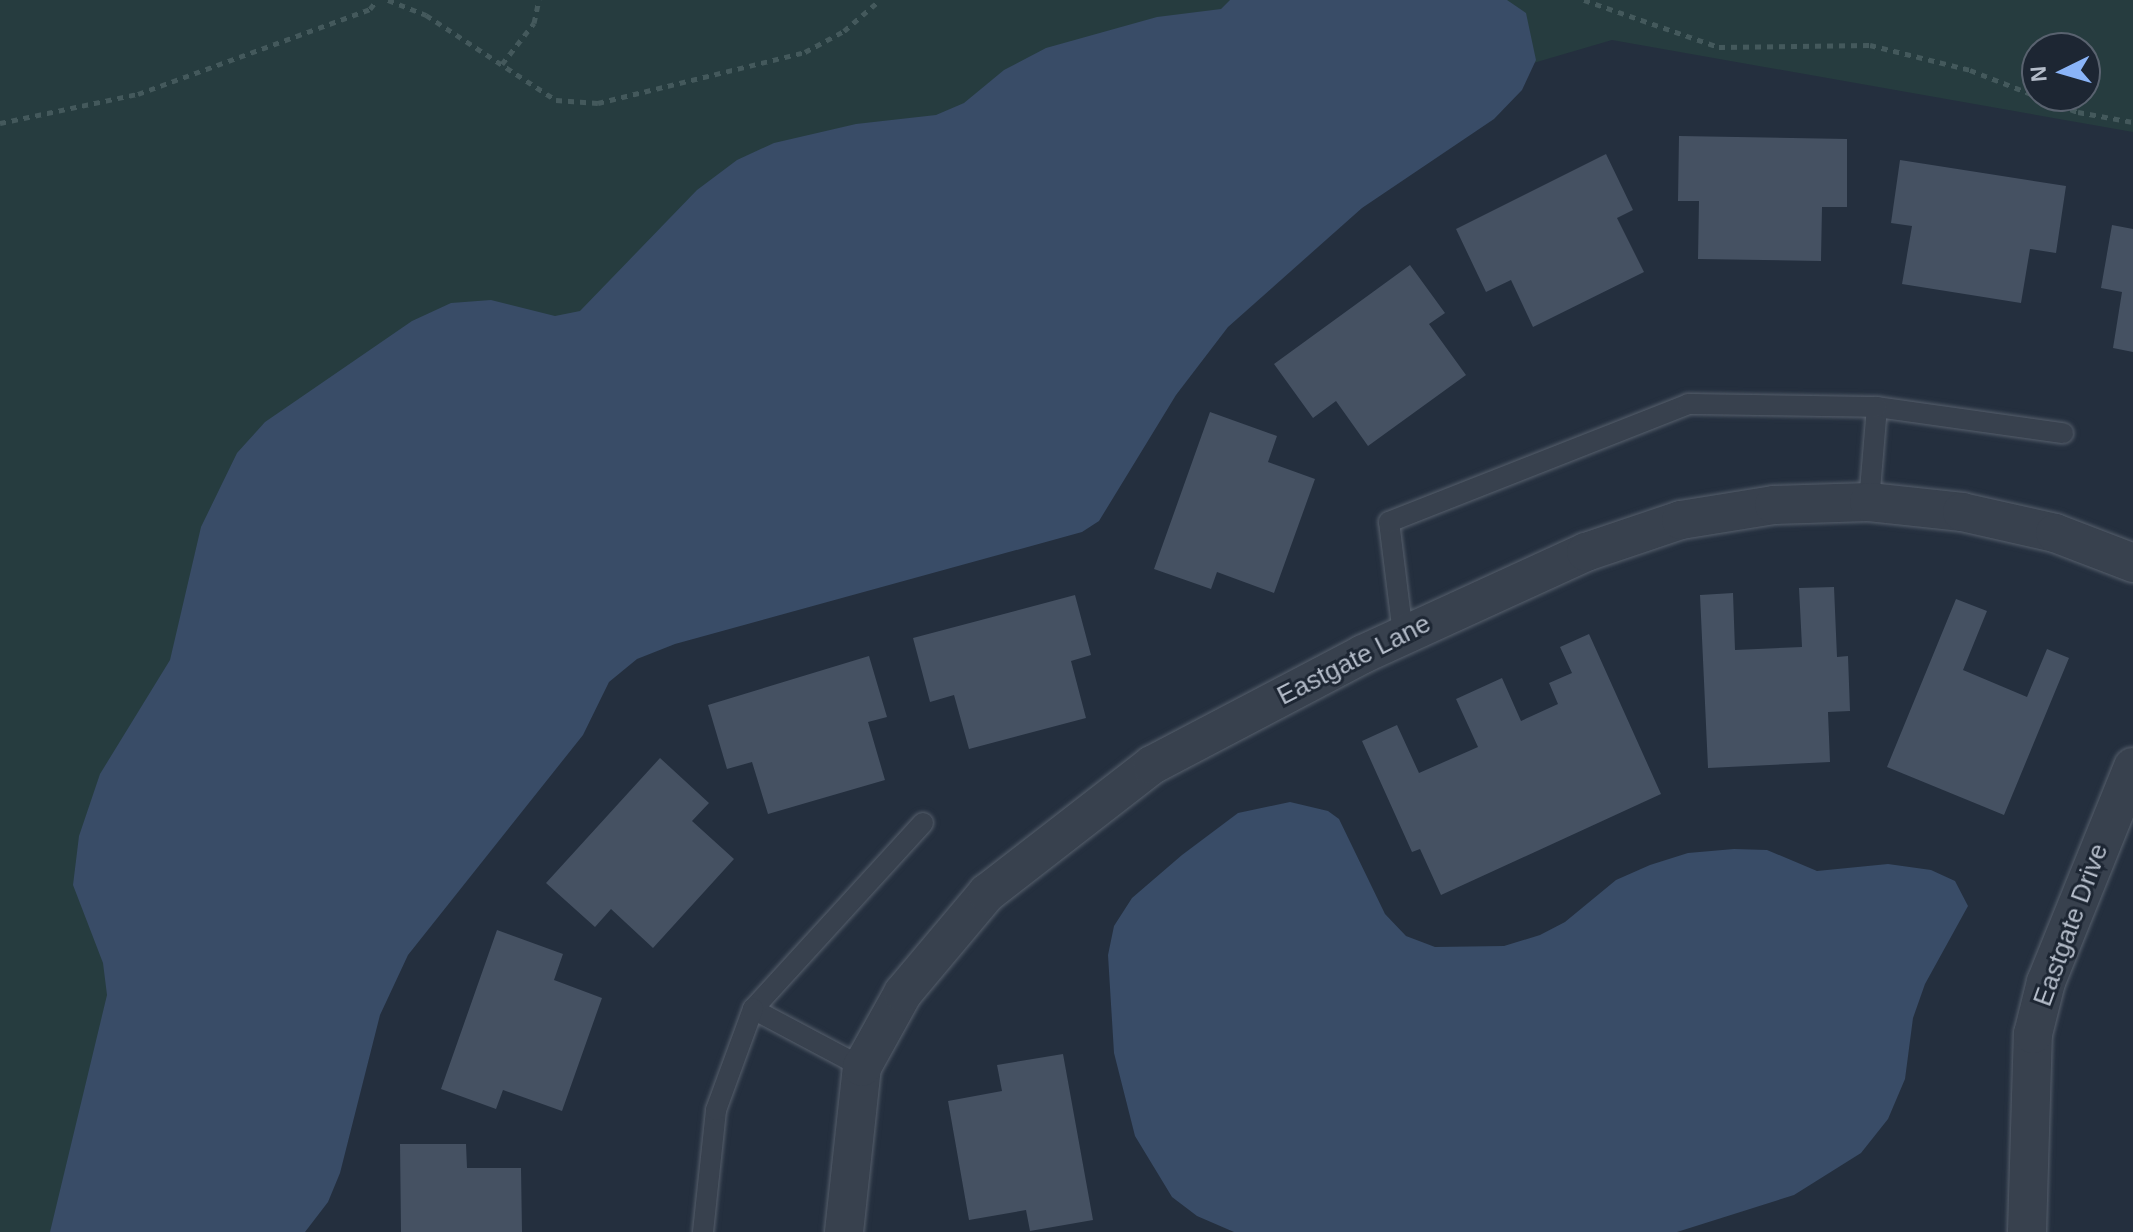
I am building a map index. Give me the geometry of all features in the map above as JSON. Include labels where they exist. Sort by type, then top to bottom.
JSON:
[{"type":"street","name":"Eastgate Lane","points":[[844,1232],[862,1067],[903,993],[987,893],[1152,765],[1403,634],[1586,552],[1681,520],[1774,505],[1869,502],[1993,519],[2055,533],[2133,563]]},
{"type":"street","name":"Eastgate Drive","points":[[2027,1232],[2033,1034],[2046,982],[2133,767]]},
{"type":"lane","points":[[1403,634],[1389,522],[1688,404],[1877,407],[2063,433]]},
{"type":"lane","points":[[1869,502],[1877,407]]},
{"type":"lane","points":[[703,1232],[716,1110],[753,1009],[923,823]]},
{"type":"lane","points":[[753,1009],[862,1067]]},
{"type":"path","points":[[0,123],[138,94],[370,9],[377,0]]},
{"type":"path","points":[[388,0],[426,15],[556,100],[598,103],[805,52],[844,31],[880,0]]},
{"type":"path","points":[[502,64],[534,23],[539,0]]},
{"type":"path","points":[[1584,0],[1719,47],[1870,45],[1970,70],[2078,112],[2133,122]]},
{"type":"green space","points":[[0,0],[2133,0],[2133,132],[1612,40],[710,305],[276,1114],[299,1232],[0,1232]]},
{"type":"water","points":[[1230,0],[1507,0],[1526,13],[1536,60],[1522,90],[1494,119],[1362,208],[1228,327],[1176,395],[1099,521],[1082,532],[675,644],[637,659],[609,682],[583,735],[408,955],[380,1015],[340,1173],[328,1202],[305,1232],[50,1232],[107,995],[103,963],[73,885],[79,836],[100,774],[170,660],[201,527],[237,453],[265,422],[412,321],[451,303],[491,300],[555,316],[580,311],[697,190],[737,160],[774,143],[856,124],[936,115],[964,103],[1004,70],[1046,48],[1157,17],[1221,9]]},
{"type":"water","points":[[1290,802],[1328,811],[1339,819],[1385,914],[1406,936],[1435,947],[1504,946],[1540,935],[1565,922],[1616,880],[1688,853],[1734,849],[1767,850],[1817,871],[1888,864],[1931,870],[1955,881],[1968,906],[1925,984],[1913,1018],[1905,1079],[1888,1119],[1861,1153],[1794,1195],[1677,1232],[1234,1232],[1197,1216],[1172,1197],[1135,1136],[1114,1053],[1108,955],[1114,926],[1132,898],[1182,855],[1238,813]]},
{"type":"building","points":[[1679,136],[1847,139],[1847,207],[1822,207],[1821,261],[1698,259],[1699,201],[1678,201]]},
{"type":"building","points":[[1606,154],[1633,210],[1617,218],[1644,272],[1533,327],[1511,280],[1486,292],[1456,229]]},
{"type":"building","points":[[1900,160],[2066,186],[2056,253],[2030,249],[2021,303],[1902,284],[1912,226],[1891,223]]},
{"type":"building","points":[[2112,225],[2133,229],[2133,352],[2113,348],[2122,292],[2101,288]]},
{"type":"building","points":[[1410,265],[1445,313],[1429,324],[1466,375],[1368,446],[1336,401],[1313,418],[1274,364]]},
{"type":"building","points":[[1210,412],[1277,436],[1268,462],[1315,479],[1274,593],[1217,572],[1211,589],[1154,569]]},
{"type":"building","points":[[1834,587],[1837,657],[1848,656],[1850,711],[1828,712],[1830,762],[1708,768],[1700,595],[1733,593],[1735,650],[1802,647],[1799,588]]},
{"type":"building","points":[[1075,595],[1091,655],[1071,661],[1086,718],[969,749],[954,695],[930,702],[913,638]]},
{"type":"building","points":[[1956,599],[1987,611],[1963,670],[2027,697],[2047,649],[2069,658],[2004,815],[1887,767]]},
{"type":"building","points":[[1589,634],[1661,794],[1441,895],[1420,849],[1412,852],[1362,741],[1397,725],[1419,773],[1478,747],[1456,699],[1502,678],[1521,721],[1558,704],[1549,683],[1572,673],[1560,647]]},
{"type":"building","points":[[869,656],[887,717],[868,722],[885,780],[768,814],[752,762],[727,769],[708,705]]},
{"type":"building","points":[[660,758],[709,803],[692,821],[734,859],[653,948],[611,909],[595,927],[546,883]]},
{"type":"building","points":[[497,930],[563,954],[554,980],[602,998],[562,1111],[503,1090],[496,1109],[441,1089]]},
{"type":"building","points":[[1063,1054],[1093,1220],[1030,1231],[1026,1210],[969,1220],[948,1101],[1002,1091],[997,1065]]},
{"type":"building","points":[[400,1144],[466,1144],[467,1168],[521,1168],[522,1232],[401,1232]]}]
